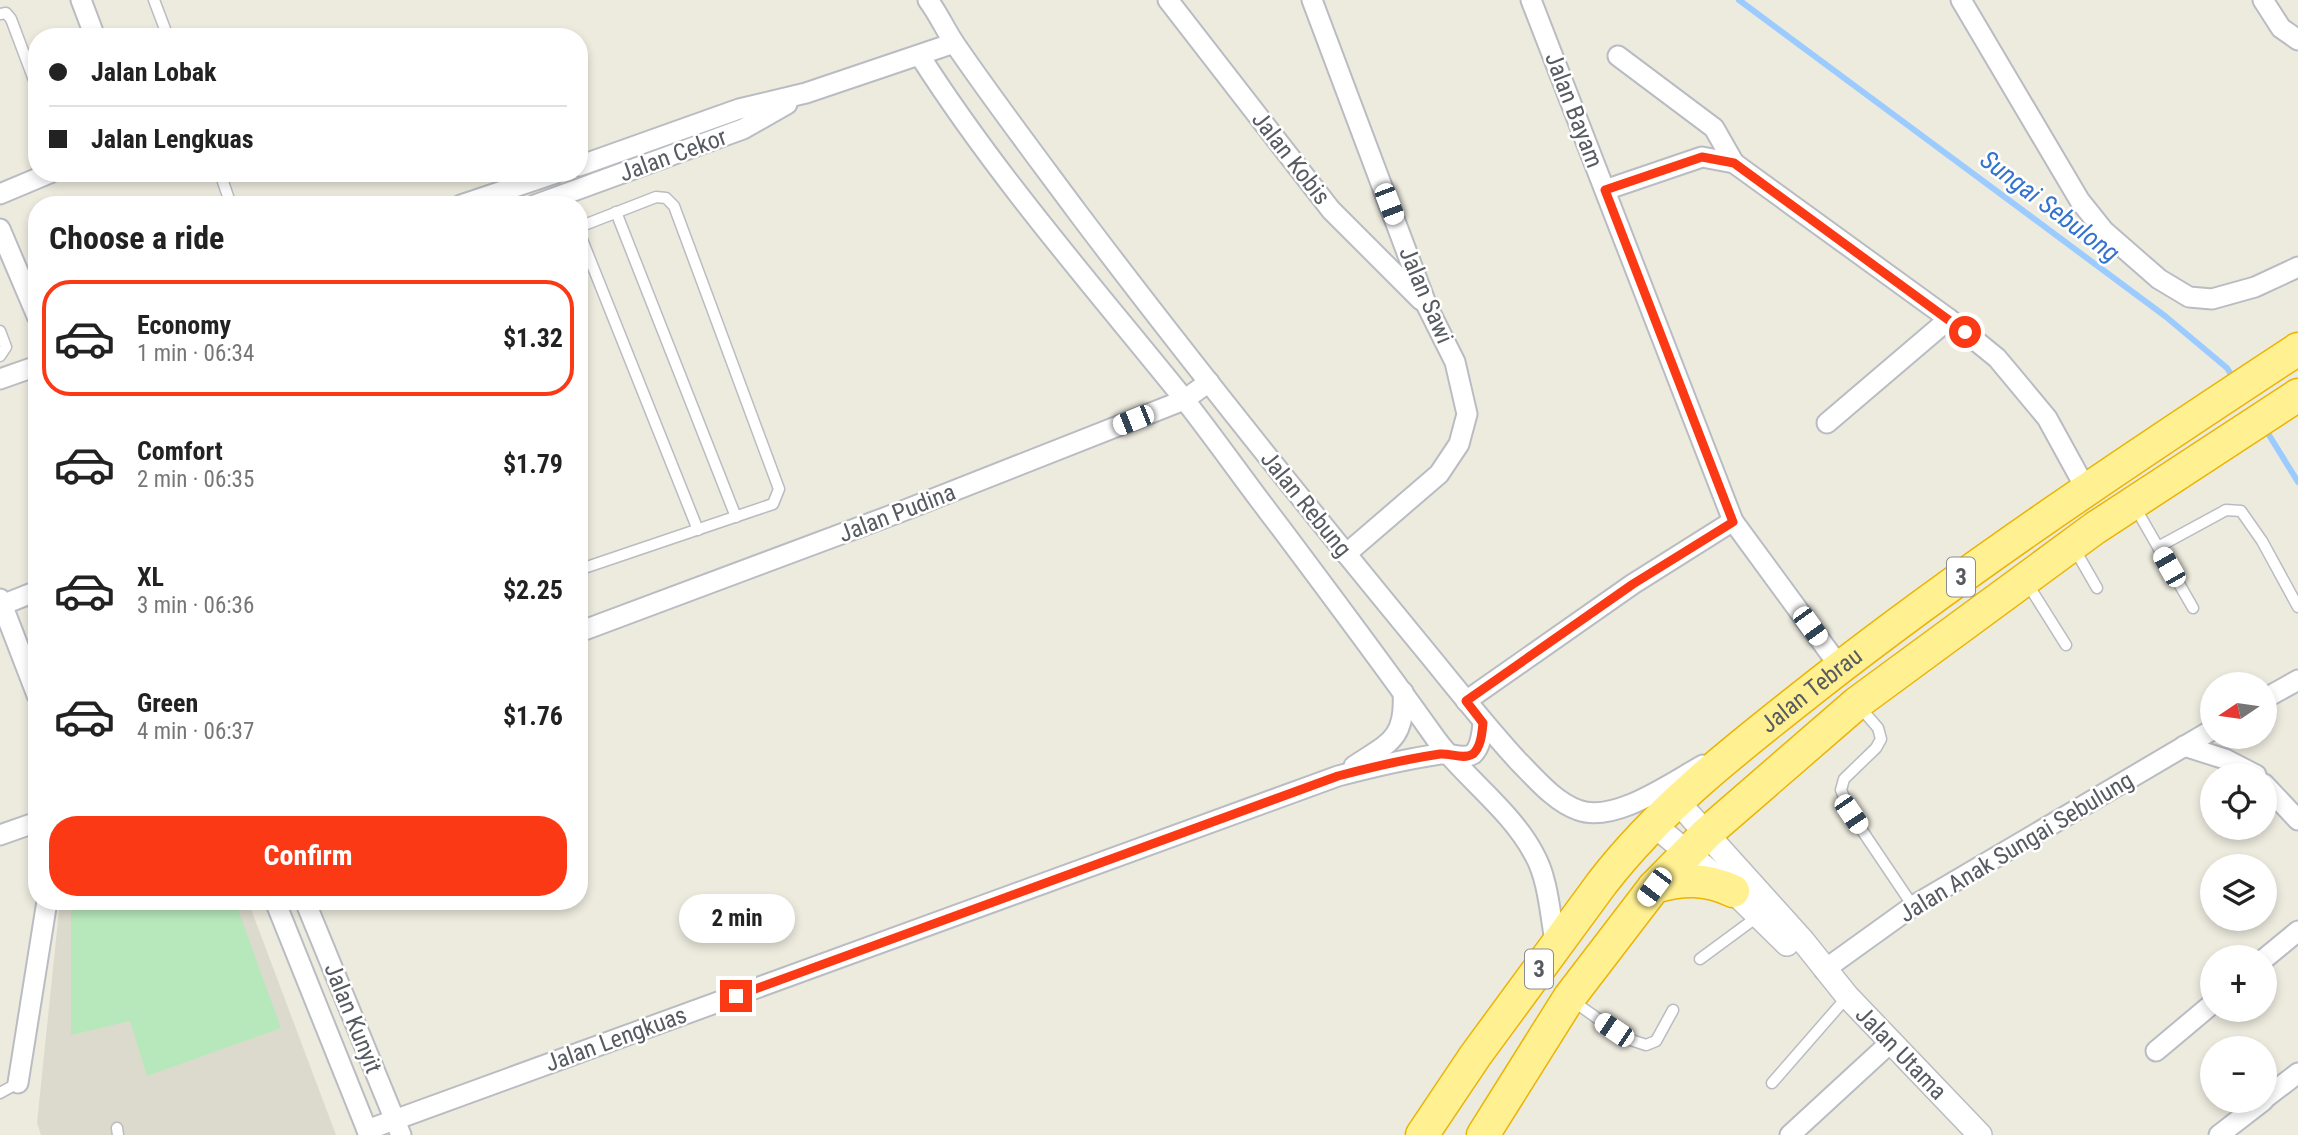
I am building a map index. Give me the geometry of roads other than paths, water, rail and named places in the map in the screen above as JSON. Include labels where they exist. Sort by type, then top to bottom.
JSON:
[{"type":"highway","name":"Jalan Tebrau","points":[[1416,1132],[1438,1108],[1618,863],[1676,800],[1840,667],[1968,572],[2086,489],[2298,349]]},
{"type":"highway","name":"Jalan Tebrau","points":[[1483,1135],[1569,998],[1654,887],[1697,843],[1857,703],[2072,545],[2298,395]]},
{"type":"highway","points":[[1654,887],[1676,881],[1695,880],[1714,882],[1733,891]]},
{"type":"highway","points":[[1475,1056],[1494,1049],[1509,1054],[1515,1073],[1513,1085]]},
{"type":"street","points":[[81,0],[92,28]]},
{"type":"street","name":"Jalan Rebung","points":[[928,0],[941,17],[954,43],[1080,215],[1209,382],[1483,723],[1540,784],[1567,805],[1581,812],[1602,812],[1627,806],[1756,734]]},
{"type":"street","name":"Jalan Kobis","points":[[1168,0],[1331,210],[1427,306]]},
{"type":"street","name":"Jalan Sawi","points":[[1312,0],[1427,306],[1455,362],[1466,414],[1464,429],[1450,460],[1439,474],[1346,554]]},
{"type":"street","name":"Jalan Bayam","points":[[1531,0],[1733,522],[1840,667]]},
{"type":"street","points":[[1961,0],[2080,201],[2104,232],[2159,279],[2189,297],[2212,299],[2255,287],[2298,267]]},
{"type":"street","points":[[2263,0],[2281,28],[2298,40]]},
{"type":"street","points":[[920,56],[941,17]]},
{"type":"street","name":"Jalan Cekor","points":[[588,163],[739,109],[806,93],[954,43]]},
{"type":"street","name":"Jalan Rebung","points":[[920,56],[950,102],[1184,400],[1403,692],[1445,753],[1503,813],[1536,857],[1556,946]]},
{"type":"street","points":[[1618,56],[1714,128],[1734,163],[1949,319],[1997,358],[2047,418],[2086,489]]},
{"type":"street","name":"Jalan Cekor","points":[[560,196],[743,129],[806,93]]},
{"type":"street","points":[[1605,190],[1702,157],[1734,163]]},
{"type":"street","points":[[0,194],[29,182]]},
{"type":"street","points":[[488,196],[529,182]]},
{"type":"street","points":[[0,229],[6,259],[28,299]]},
{"type":"street","points":[[1827,423],[1949,319]]},
{"type":"street","points":[[0,379],[28,369]]},
{"type":"street","name":"Jalan Pudina","points":[[588,629],[888,517],[1184,400],[1209,382]]},
{"type":"street","points":[[1466,701],[1633,584],[1733,522]]},
{"type":"street","points":[[28,594],[1,602],[28,672]]},
{"type":"street","points":[[2277,692],[2298,680]]},
{"type":"street","name":"Jalan Lengkuas","points":[[1338,776],[1387,744],[1401,727],[1403,692]]},
{"type":"street","name":"Jalan Lengkuas","points":[[368,1133],[398,1127],[1338,776],[1385,763],[1445,753],[1464,757],[1474,753],[1481,741],[1483,723]]},
{"type":"street","name":"Jalan Anak Sungai Sebulung","points":[[1824,970],[1913,906],[2200,737]]},
{"type":"street","points":[[2184,746],[2233,763]]},
{"type":"street","points":[[2277,798],[2298,820]]},
{"type":"street","points":[[1676,800],[1697,843]]},
{"type":"street","points":[[1653,824],[1697,843]]},
{"type":"street","points":[[0,835],[28,825]]},
{"type":"street","name":"Jalan Utama","points":[[1697,843],[1733,891],[1765,911]]},
{"type":"street","name":"Jalan Utama","points":[[1697,843],[1765,911],[1793,949],[1824,970],[1890,1043],[1980,1135]]},
{"type":"street","points":[[18,1083],[46,910]]},
{"type":"street","name":"Jalan Kunyit","points":[[279,910],[368,1133]]},
{"type":"street","name":"Jalan Kunyit","points":[[309,910],[398,1127]]},
{"type":"street","points":[[2277,948],[2298,931]]},
{"type":"street","points":[[2157,1051],[2200,1014]]},
{"type":"street","points":[[1790,1135],[1890,1043]]},
{"type":"street","points":[[2277,1090],[2298,1073]]},
{"type":"street","points":[[2219,1135],[2247,1113]]},
{"type":"lane","points":[[154,0],[165,28]]},
{"type":"lane","points":[[0,14],[6,13],[10,19],[28,65]]},
{"type":"lane","points":[[588,225],[656,197],[666,198],[674,206],[779,489],[773,504],[588,567]]},
{"type":"lane","points":[[616,212],[736,517]]},
{"type":"lane","points":[[588,252],[698,530]]},
{"type":"lane","points":[[0,331],[6,347],[0,356]]},
{"type":"lane","points":[[2133,504],[2193,608]]},
{"type":"lane","points":[[2158,547],[2226,510],[2241,512],[2262,541],[2298,607]]},
{"type":"lane","points":[[2072,545],[2097,588]]},
{"type":"lane","points":[[2025,579],[2066,645]]},
{"type":"lane","points":[[1857,703],[1878,728],[1881,738],[1876,748],[1844,779],[1841,789],[1851,814],[1913,906]]},
{"type":"lane","points":[[1700,960],[1765,911]]},
{"type":"lane","points":[[1772,1083],[1847,996]]},
{"type":"lane","points":[[1569,998],[1625,1038],[1646,1045],[1656,1041],[1673,1010]]},
{"type":"lane","points":[[0,1093],[18,1083]]},
{"type":"waterway","name":"Sungai Sebulong","points":[[1739,0],[2165,316],[2227,368],[2234,379]]},
{"type":"waterway","name":"Sungai Sebulong","points":[[2264,427],[2298,482]]}]
